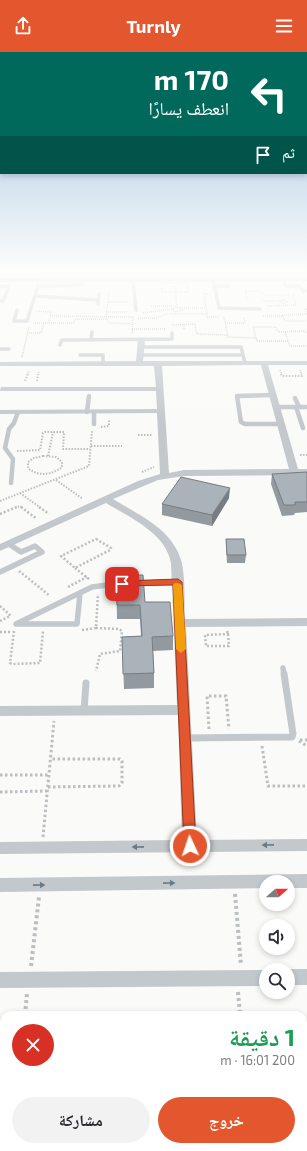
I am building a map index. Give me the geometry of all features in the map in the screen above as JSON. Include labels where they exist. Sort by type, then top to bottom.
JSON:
[{"type":"street","points":[[139,364],[141,343]]},
{"type":"street","points":[[264,363],[294,472]]},
{"type":"street","points":[[0,364],[307,363]]},
{"type":"street","points":[[158,364],[165,476]]},
{"type":"street","points":[[1,389],[159,389]]},
{"type":"street","points":[[0,412],[161,411]]},
{"type":"street","points":[[0,548],[148,480],[184,474],[307,472]]},
{"type":"street","points":[[106,500],[155,530],[164,538],[175,557],[178,582],[190,846]]},
{"type":"street","points":[[179,623],[307,622]]},
{"type":"street","points":[[0,711],[184,710]]},
{"type":"street","points":[[0,848],[307,845]]},
{"type":"street","points":[[0,885],[307,881]]},
{"type":"street","points":[[295,977],[307,977]]},
{"type":"street","points":[[0,980],[259,978]]},
{"type":"lane","points":[[14,321],[24,321]]},
{"type":"lane","points":[[141,343],[172,339],[171,330]]},
{"type":"lane","points":[[91,340],[92,332]]},
{"type":"lane","points":[[60,345],[62,340],[131,340],[141,343],[240,347],[245,363]]},
{"type":"lane","points":[[0,349],[9,349]]},
{"type":"lane","points":[[80,354],[103,355],[103,364]]},
{"type":"lane","points":[[140,355],[243,354]]},
{"type":"lane","points":[[273,395],[237,396],[241,422],[245,424],[280,424]]},
{"type":"lane","points":[[89,396],[93,426]]},
{"type":"lane","points":[[295,398],[303,428]]},
{"type":"lane","points":[[276,407],[307,407]]},
{"type":"lane","points":[[10,483],[13,459],[6,451],[8,429],[14,424],[18,412]]},
{"type":"lane","points":[[0,572],[42,551],[35,546],[21,552],[9,544]]},
{"type":"lane","points":[[80,593],[77,624],[18,626],[16,624],[80,593],[98,586],[178,582]]},
{"type":"lane","points":[[185,738],[288,738],[293,736],[283,668]]},
{"type":"lane","points":[[84,711],[86,683]]},
{"type":"path","points":[[22,358],[30,323],[74,323],[75,321]]},
{"type":"path","points":[[108,321],[109,323],[132,324],[131,340]]},
{"type":"path","points":[[245,321],[246,323],[225,323],[229,338],[256,338],[258,341],[288,341]]},
{"type":"path","points":[[27,334],[41,333],[44,323]]},
{"type":"path","points":[[132,328],[171,330],[173,324],[196,324],[197,334],[227,334]]},
{"type":"path","points":[[184,324],[184,329]]},
{"type":"path","points":[[256,338],[254,327],[275,327],[278,331],[304,332],[306,333],[307,337]]},
{"type":"path","points":[[285,332],[290,346],[307,346]]},
{"type":"path","points":[[281,376],[302,376],[297,363]]},
{"type":"path","points":[[100,427],[109,426],[111,416]]},
{"type":"path","points":[[0,501],[89,466],[93,426]]},
{"type":"path","points":[[138,435],[153,435],[152,429]]},
{"type":"path","points":[[48,456],[53,432]]},
{"type":"path","points":[[6,451],[40,450],[44,433],[53,432],[64,432],[63,449],[122,446]]},
{"type":"path","points":[[48,456],[57,458],[62,462],[62,467],[52,473],[42,474],[33,472],[28,468],[27,465],[31,460],[38,457],[48,456]]},
{"type":"path","points":[[139,474],[154,466]]},
{"type":"path","points":[[55,479],[82,499]]},
{"type":"path","points":[[20,493],[49,514]]},
{"type":"path","points":[[76,502],[90,496]]},
{"type":"path","points":[[0,514],[20,506],[37,519]]},
{"type":"path","points":[[31,522],[56,511]]},
{"type":"path","points":[[75,568],[111,548],[96,539],[61,555],[75,568],[98,586]]},
{"type":"path","points":[[12,566],[50,596]]},
{"type":"path","points":[[0,606],[11,616]]},
{"type":"path","points":[[226,623],[228,634],[228,646],[206,646],[205,635],[228,634]]},
{"type":"path","points":[[96,628],[119,628],[122,631],[120,651],[100,654],[96,671]]},
{"type":"path","points":[[14,632],[10,663],[12,664],[40,663],[43,631]]},
{"type":"path","points":[[210,738],[208,696],[226,696],[230,738]]},
{"type":"path","points":[[42,848],[54,711]]},
{"type":"path","points":[[261,738],[267,784],[272,787],[307,786]]},
{"type":"path","points":[[0,792],[119,786],[122,783],[122,761],[120,759],[50,759]]},
{"type":"path","points":[[0,775],[49,775]]},
{"type":"path","points":[[234,882],[240,978],[240,1011]]},
{"type":"path","points":[[25,1011],[40,885]]},
{"type":"building","points":[[307,472],[307,502],[295,502],[295,505],[284,505],[272,474]]},
{"type":"building","points":[[181,477],[230,488],[212,515],[162,504]]},
{"type":"building","points":[[226,539],[244,539],[246,555],[227,555]]},
{"type":"building","points":[[143,575],[145,602],[170,602],[173,636],[152,637],[154,673],[123,674],[122,637],[142,636],[140,605],[117,605],[116,576]]},
{"type":"slow traffic","points":[[178,585],[181,649]]},
{"type":"route","points":[[122,584],[178,582],[190,846]]}]
